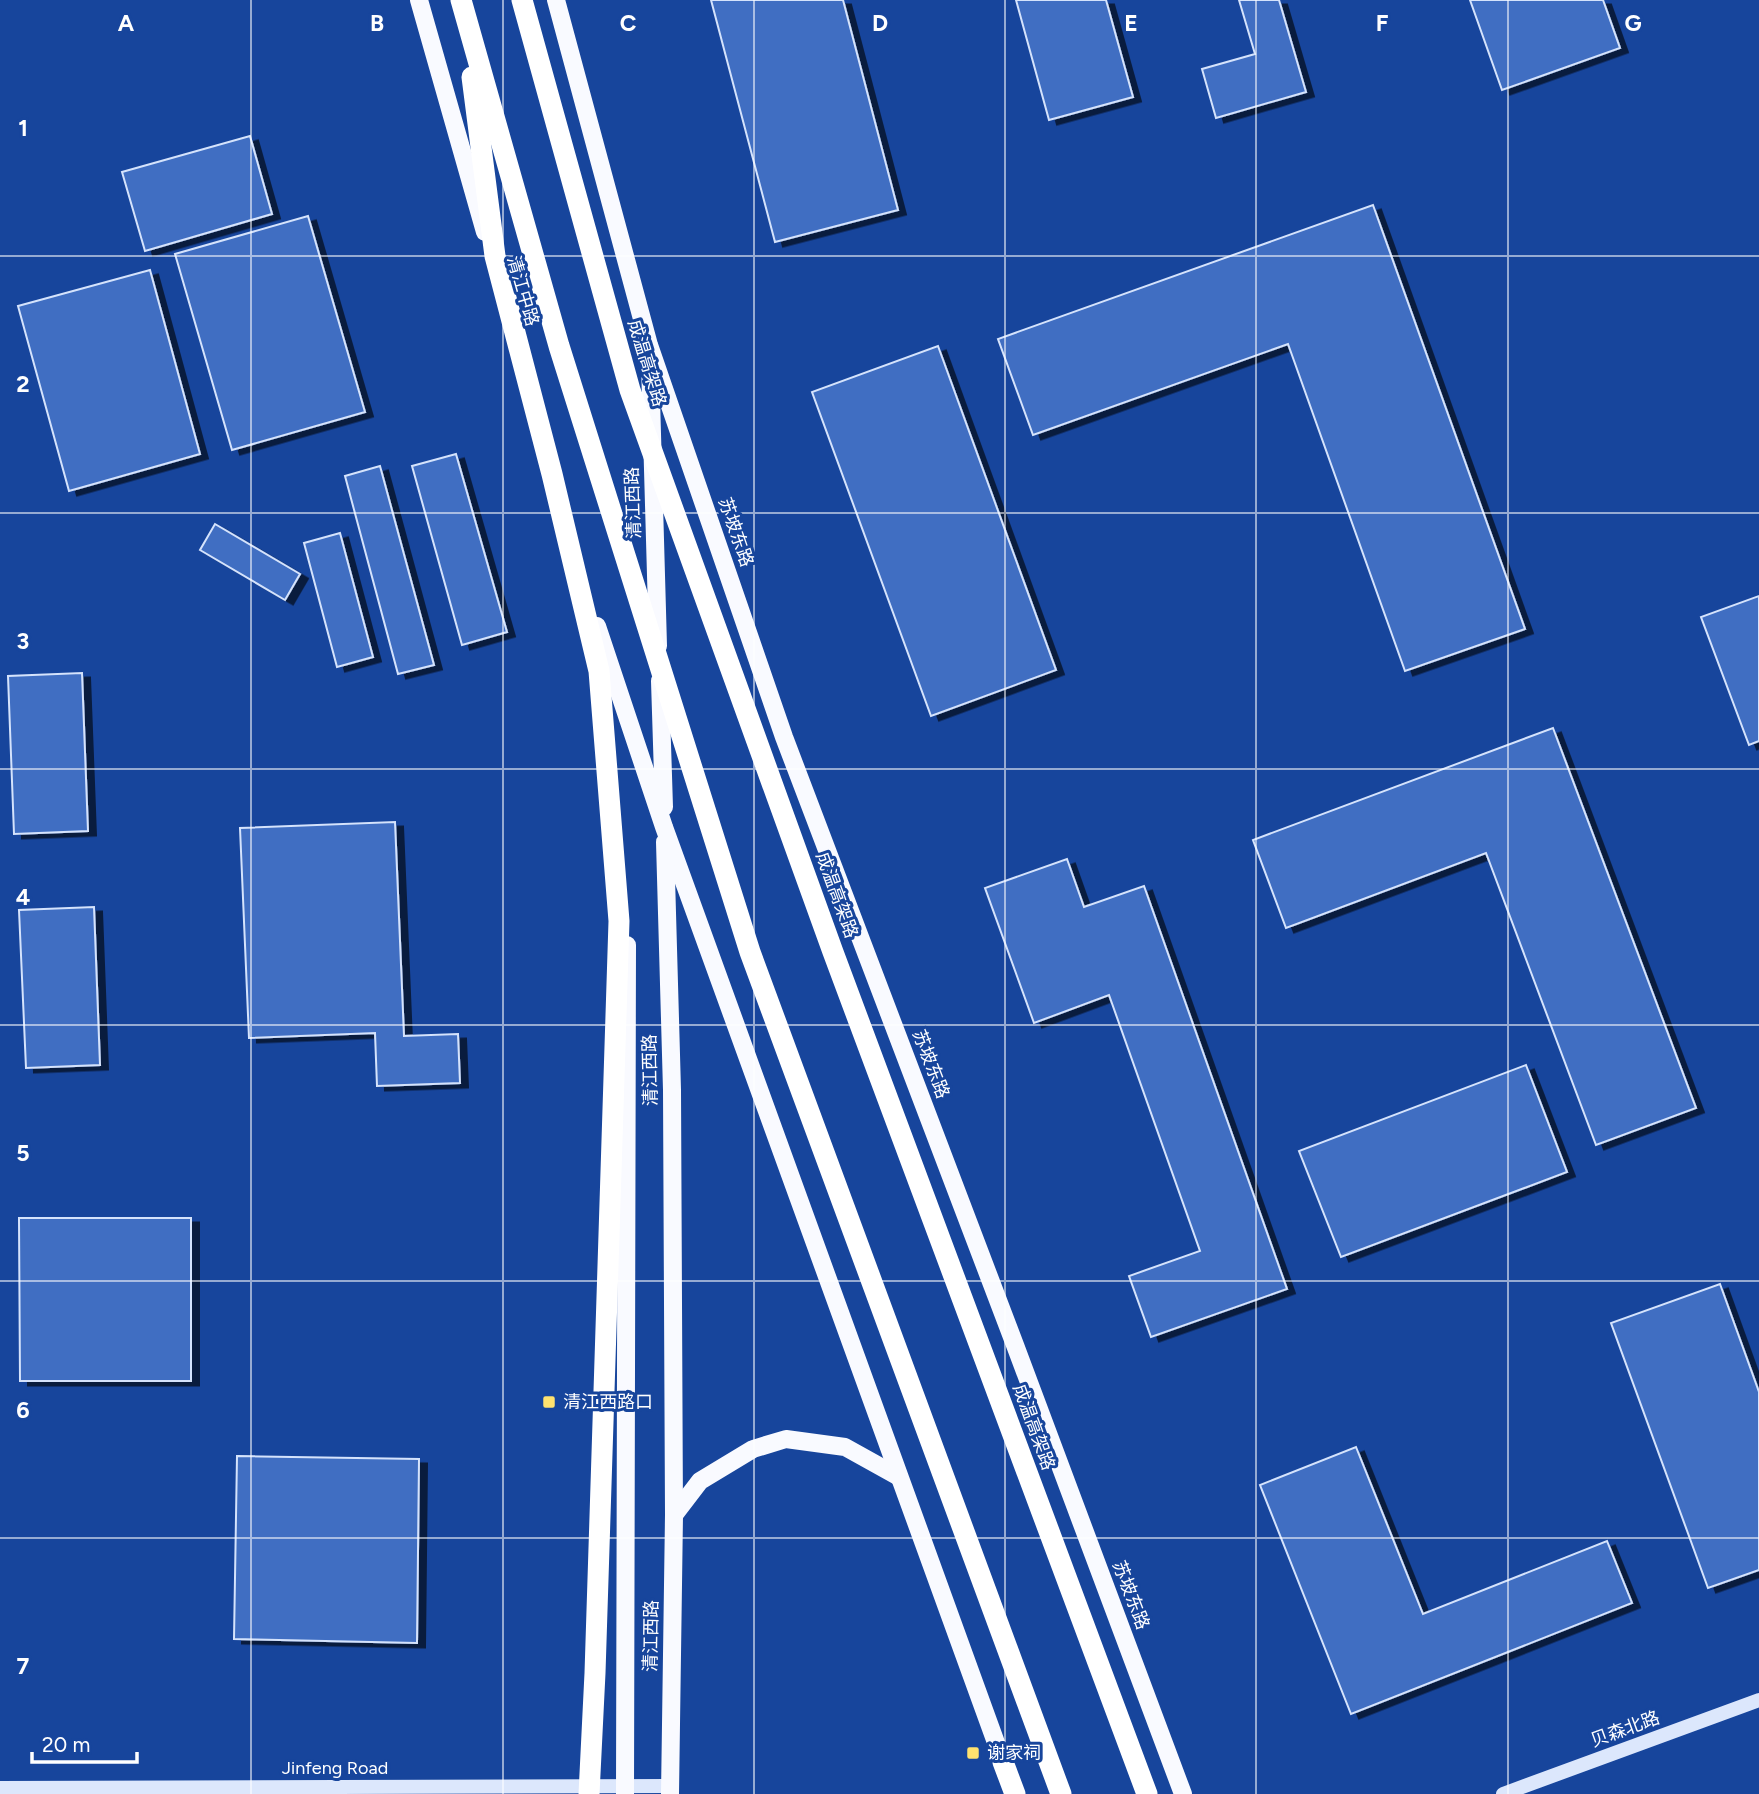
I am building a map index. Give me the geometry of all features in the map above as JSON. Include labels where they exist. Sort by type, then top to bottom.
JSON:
[{"type":"highway","name":"成温高架路","points":[[522,0],[630,390],[833,952],[1147,1794]]},
{"type":"highway","points":[[461,1],[495,256],[552,474],[599,671],[619,920],[589,1794]]},
{"type":"highway","points":[[461,1],[559,346],[750,952],[1061,1794]]},
{"type":"highway","points":[[1003,1762],[1015,1794]]},
{"type":"main road","name":"清江中路","points":[[419,0],[586,594]]},
{"type":"main road","points":[[556,0],[649,345]]},
{"type":"main road","name":"清江西路","points":[[649,345],[672,1090],[674,1515],[670,1790]]},
{"type":"main road","name":"苏坡东路","points":[[649,345],[784,737],[1183,1794]]},
{"type":"main road","points":[[586,594],[664,827],[1003,1762],[1010,1794]]},
{"type":"main road","name":"清江西路","points":[[586,594],[619,836],[628,953],[625,1790]]},
{"type":"main road","points":[[674,1515],[700,1481],[753,1449],[786,1439],[845,1447],[899,1477]]},
{"type":"street","name":"贝森北路","points":[[1503,1794],[1759,1700]]},
{"type":"street","name":"Jinfeng Road","points":[[0,1788],[670,1790]]},
{"type":"building","points":[[711,0],[843,0],[898,210],[775,242]]},
{"type":"building","points":[[1016,0],[1106,0],[1133,97],[1049,120]]},
{"type":"building","points":[[1239,0],[1279,0],[1306,92],[1216,118],[1202,69],[1255,54]]},
{"type":"building","points":[[1470,0],[1603,0],[1620,48],[1502,90]]},
{"type":"building","points":[[250,136],[272,214],[145,251],[122,172]]},
{"type":"building","points":[[1373,205],[1525,629],[1405,671],[1288,344],[1033,435],[998,339]]},
{"type":"building","points":[[308,216],[365,412],[232,450],[175,254]]},
{"type":"building","points":[[150,270],[200,454],[69,491],[18,306]]},
{"type":"building","points":[[938,346],[1056,670],[931,716],[812,392]]},
{"type":"building","points":[[456,454],[507,632],[462,645],[412,466]]},
{"type":"building","points":[[380,466],[434,665],[398,674],[345,476]]},
{"type":"building","points":[[215,524],[300,574],[285,600],[200,550]]},
{"type":"building","points":[[340,533],[373,657],[337,667],[304,543]]},
{"type":"building","points":[[1759,596],[1759,741],[1749,745],[1701,617]]},
{"type":"building","points":[[82,673],[88,831],[14,834],[8,676]]},
{"type":"building","points":[[1553,728],[1696,1108],[1596,1145],[1486,853],[1286,928],[1253,840]]},
{"type":"building","points":[[395,822],[404,1036],[458,1034],[460,1083],[377,1086],[375,1033],[249,1038],[240,828]]},
{"type":"building","points":[[1067,859],[1084,907],[1144,886],[1287,1289],[1151,1337],[1129,1276],[1200,1251],[1109,995],[1034,1023],[985,888]]},
{"type":"building","points":[[94,907],[100,1065],[26,1068],[19,910]]},
{"type":"building","points":[[1526,1065],[1567,1172],[1341,1257],[1299,1151]]},
{"type":"building","points":[[19,1218],[191,1218],[191,1381],[20,1381]]},
{"type":"building","points":[[1720,1284],[1759,1392],[1759,1570],[1708,1588],[1611,1323]]},
{"type":"building","points":[[1356,1447],[1423,1614],[1607,1541],[1632,1603],[1351,1714],[1260,1485]]},
{"type":"building","points":[[237,1456],[419,1459],[417,1643],[234,1639]]},
{"type":"place","name":"清江西路口","points":[[549,1402]]},
{"type":"place","name":"谢家祠","points":[[973,1753]]}]
